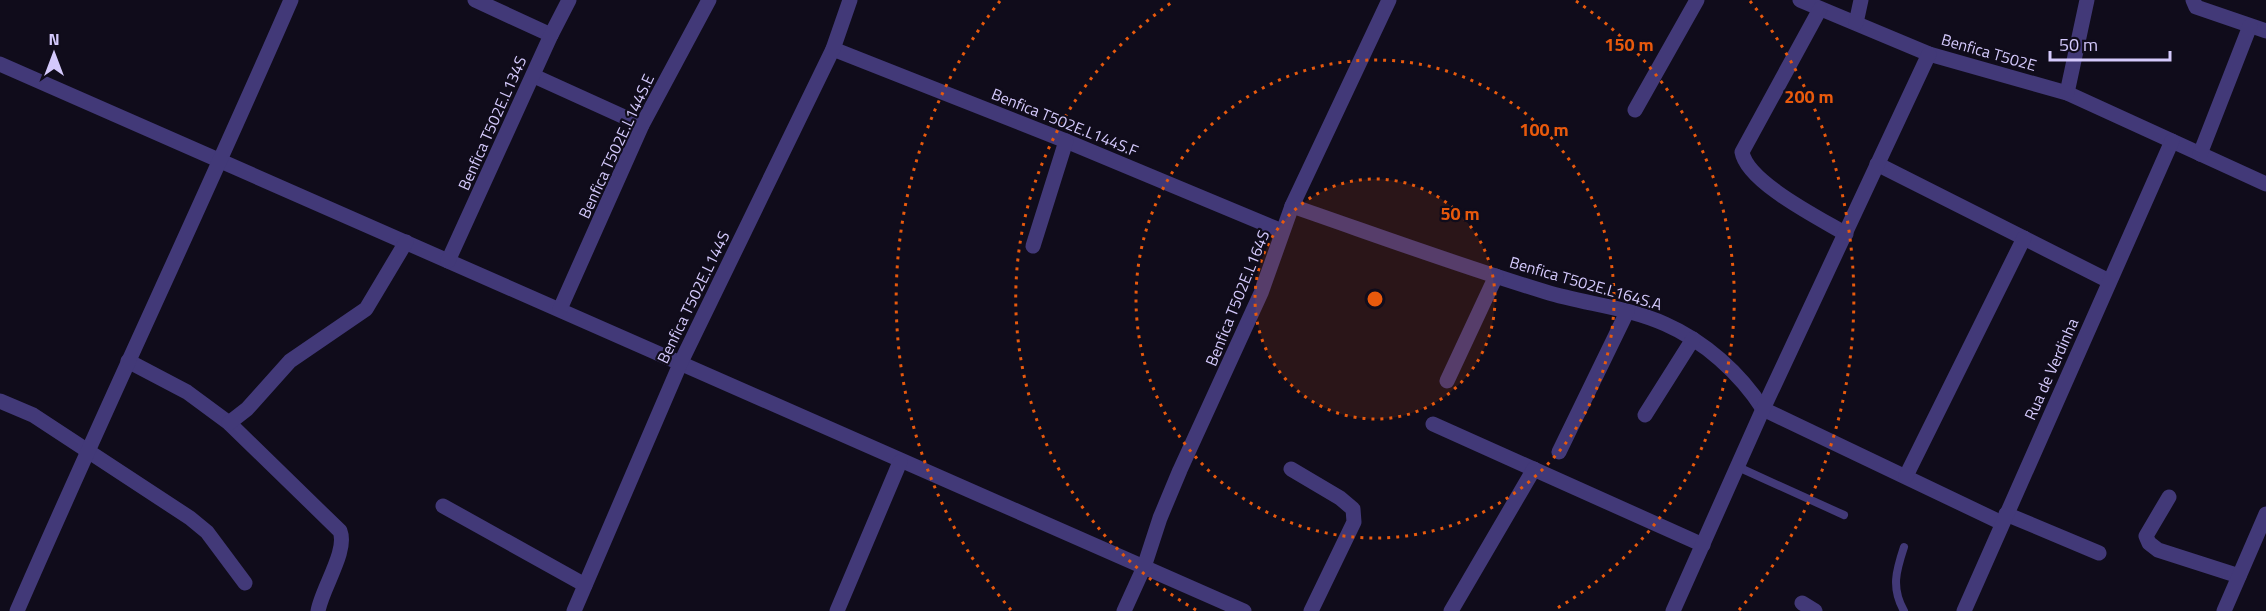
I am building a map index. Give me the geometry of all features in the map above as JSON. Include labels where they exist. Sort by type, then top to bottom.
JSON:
[{"type":"street","points":[[16,611],[87,449],[222,160],[291,0]]},
{"type":"street","points":[[475,0],[551,35]]},
{"type":"street","name":"Benfica T502E.L134S","points":[[448,261],[569,0]]},
{"type":"street","name":"Benfica T502E.L144S.E","points":[[560,309],[642,125],[710,0]]},
{"type":"street","name":"Benfica T502E.L144S","points":[[574,611],[681,362],[833,49],[850,0]]},
{"type":"street","points":[[1635,110],[1697,0]]},
{"type":"street","name":"Benfica T502E","points":[[1800,0],[1929,54],[2067,93],[2266,184]]},
{"type":"street","points":[[1856,23],[1861,0]]},
{"type":"street","points":[[2067,93],[2087,0]]},
{"type":"street","points":[[2193,0],[2196,7],[2266,31]]},
{"type":"street","name":"Benfica T502E.L164S","points":[[1124,611],[1144,567],[1160,518],[1238,349],[1292,206],[1387,1]]},
{"type":"street","points":[[1821,9],[1742,152],[1744,164],[1764,183],[1846,234]]},
{"type":"street","points":[[2200,154],[2250,26]]},
{"type":"street","name":"Benfica T502E.L144S.F","points":[[833,49],[1066,141],[1282,231]]},
{"type":"street","points":[[1673,611],[1763,409],[1929,54]]},
{"type":"street","points":[[0,64],[681,362],[900,462],[1244,611]]},
{"type":"street","points":[[534,76],[642,125]]},
{"type":"street","points":[[1033,246],[1066,141]]},
{"type":"street","name":"Rua de Verdinha","points":[[1964,611],[2172,141]]},
{"type":"street","points":[[1877,164],[2109,281]]},
{"type":"street","name":"Benfica T502E.L164S.A","points":[[1292,206],[1546,292],[1664,323],[1693,339],[1750,387],[1763,409],[1816,436],[2004,519],[2099,554]]},
{"type":"street","points":[[1906,476],[2024,238]]},
{"type":"street","points":[[229,423],[248,409],[290,361],[366,309],[406,242]]},
{"type":"street","points":[[1447,381],[1496,276]]},
{"type":"street","points":[[1560,452],[1628,312]]},
{"type":"street","points":[[1645,416],[1693,339]]},
{"type":"street","points":[[128,361],[187,392],[229,423],[340,531],[343,538],[339,554],[325,585],[318,611]]},
{"type":"street","points":[[0,400],[33,415],[87,449],[207,532],[245,583]]},
{"type":"street","points":[[1433,424],[1703,545]]},
{"type":"street","points":[[837,611],[900,462]]},
{"type":"street","points":[[1291,470],[1340,498],[1353,509],[1354,522],[1311,611]]},
{"type":"street","points":[[1451,611],[1534,470]]},
{"type":"street","points":[[2169,497],[2146,537],[2149,543],[2158,550],[2240,576]]},
{"type":"street","points":[[443,506],[585,585]]},
{"type":"street","points":[[2224,611],[2266,514]]},
{"type":"lane","points":[[1738,466],[1844,515]]},
{"type":"lane","points":[[1904,547],[1894,580],[1896,597],[1904,611]]}]
